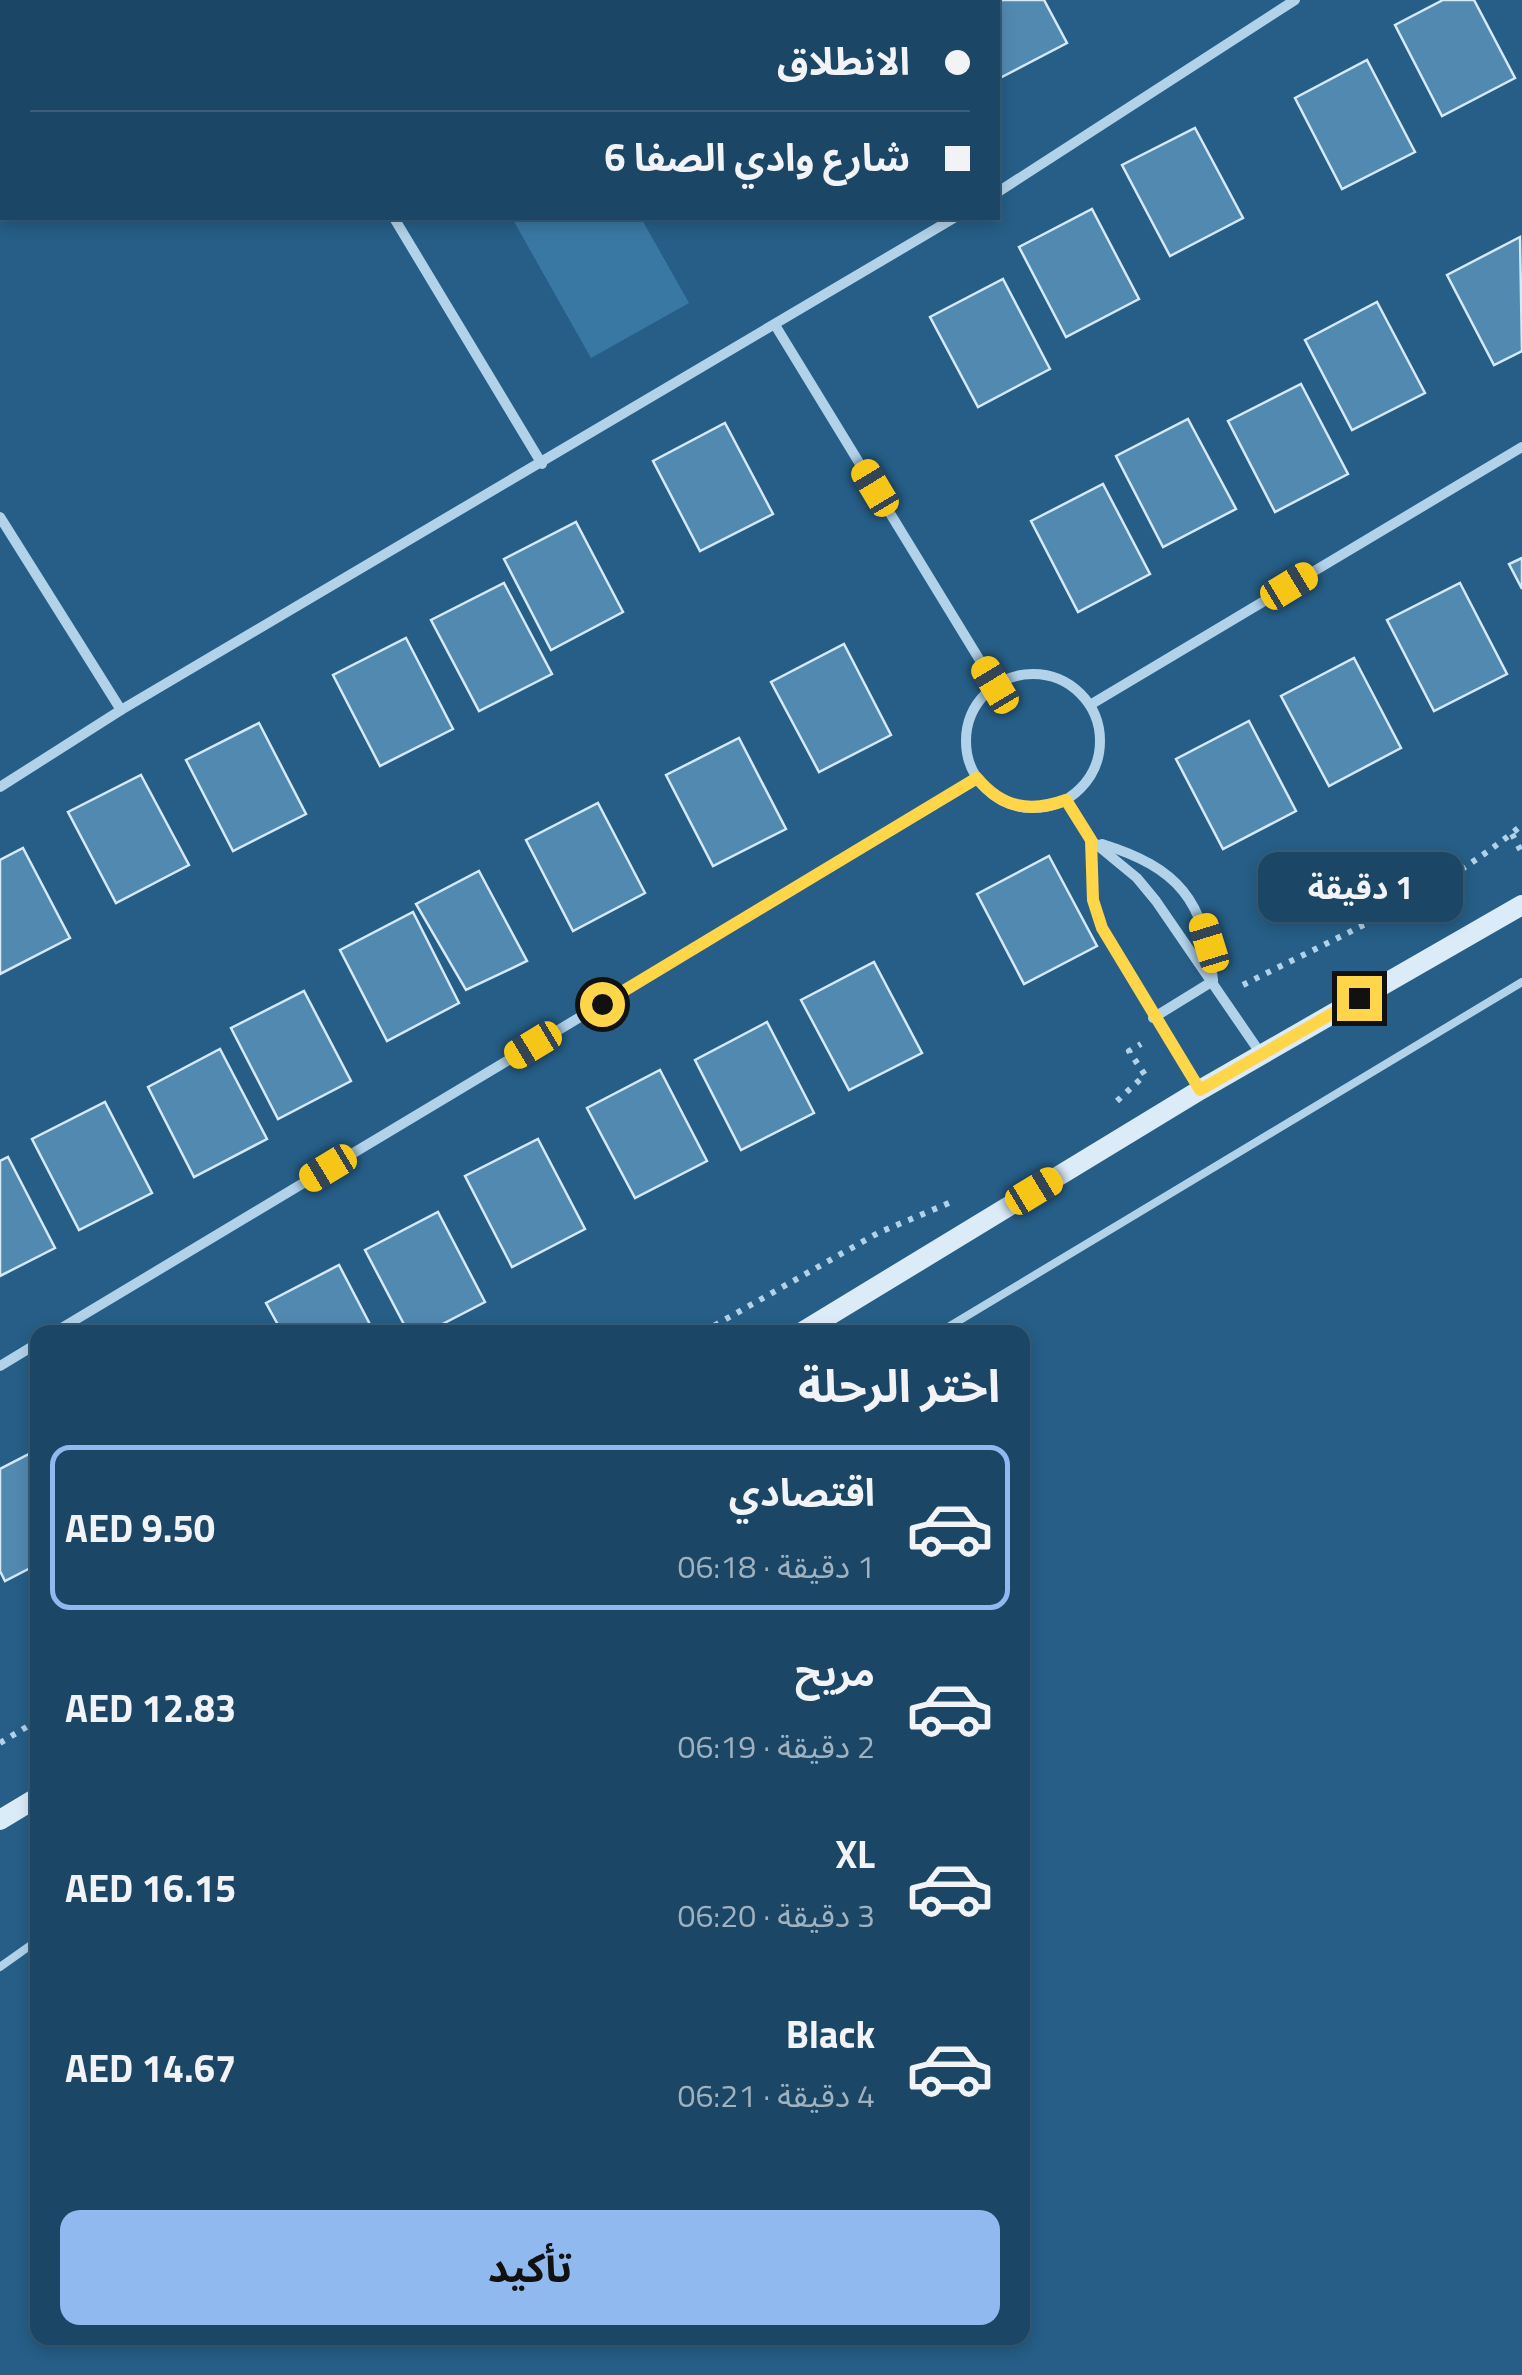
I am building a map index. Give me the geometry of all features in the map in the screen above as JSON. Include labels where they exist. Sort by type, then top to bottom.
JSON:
[{"type":"main road","points":[[814,1325],[1200,1090],[1522,905]]},
{"type":"main road","points":[[0,1820],[30,1802]]},
{"type":"street","points":[[1000,186],[1295,0]]},
{"type":"street","points":[[395,220],[542,464]]},
{"type":"street","points":[[0,787],[122,710],[951,220]]},
{"type":"street","points":[[775,325],[995,685]]},
{"type":"street","points":[[1090,705],[1522,447]]},
{"type":"street","points":[[0,517],[122,710]]},
{"type":"street","points":[[1020,675],[1047,675],[1071,686],[1090,705],[1099,725],[1095,768],[1066,800],[1048,807],[1008,804],[977,778],[965,746],[966,728],[972,712],[995,685],[1020,675]]},
{"type":"street","points":[[67,1325],[977,778]]},
{"type":"street","points":[[1066,800],[1091,840],[1137,878],[1214,981],[1262,1054]]},
{"type":"street","points":[[1091,840],[1138,855],[1176,882],[1202,921],[1214,981]]},
{"type":"street","points":[[1091,840],[1093,900],[1102,928],[1200,1090]]},
{"type":"street","points":[[1153,1018],[1214,981]]},
{"type":"street","points":[[0,1366],[30,1348]]},
{"type":"lane","points":[[952,1325],[1522,982]]},
{"type":"lane","points":[[0,1967],[30,1946]]},
{"type":"path","points":[[1222,995],[1406,904],[1522,825]]},
{"type":"path","points":[[1512,834],[1522,852]]},
{"type":"path","points":[[1115,1104],[1146,1075],[1128,1051],[1162,1032]]},
{"type":"path","points":[[715,1325],[878,1233],[960,1198]]},
{"type":"path","points":[[0,1743],[30,1725]]},
{"type":"shaded area","points":[[513,220],[642,220],[689,303],[591,358]]},
{"type":"building","points":[[1000,0],[1044,0],[1067,43],[1000,78]]},
{"type":"building","points":[[1443,0],[1474,0],[1515,78],[1442,116],[1395,25]]},
{"type":"building","points":[[1367,60],[1415,152],[1342,189],[1295,98]]},
{"type":"building","points":[[1195,128],[1243,218],[1170,256],[1122,165]]},
{"type":"building","points":[[1092,209],[1139,299],[1066,337],[1019,247]]},
{"type":"building","points":[[1520,237],[1522,351],[1494,365],[1447,275]]},
{"type":"building","points":[[1003,279],[1050,369],[978,407],[930,317]]},
{"type":"building","points":[[1377,302],[1425,393],[1352,430],[1305,340]]},
{"type":"building","points":[[1301,384],[1348,474],[1275,512],[1228,421]]},
{"type":"building","points":[[1188,419],[1236,509],[1163,547],[1116,456]]},
{"type":"building","points":[[725,423],[773,514],[700,551],[653,461]]},
{"type":"building","points":[[1103,484],[1150,574],[1078,612],[1031,521]]},
{"type":"building","points":[[576,522],[623,612],[551,650],[504,559]]},
{"type":"building","points":[[1522,558],[1522,589],[1509,564]]},
{"type":"building","points":[[504,583],[552,674],[479,711],[431,620]]},
{"type":"building","points":[[1460,583],[1507,674],[1434,711],[1387,620]]},
{"type":"building","points":[[406,638],[453,729],[380,766],[333,675]]},
{"type":"building","points":[[844,644],[891,735],[819,772],[771,682]]},
{"type":"building","points":[[1354,658],[1401,748],[1329,786],[1281,696]]},
{"type":"building","points":[[1249,721],[1296,811],[1223,849],[1176,759]]},
{"type":"building","points":[[259,723],[306,814],[233,851],[186,760]]},
{"type":"building","points":[[739,738],[786,829],[713,866],[666,775]]},
{"type":"building","points":[[141,775],[189,865],[116,903],[68,812]]},
{"type":"building","points":[[598,803],[645,893],[573,931],[526,840]]},
{"type":"building","points":[[23,848],[70,938],[0,974],[0,860]]},
{"type":"building","points":[[1049,856],[1097,946],[1024,984],[977,894]]},
{"type":"building","points":[[479,871],[527,961],[466,990],[416,904]]},
{"type":"building","points":[[413,912],[459,1003],[387,1041],[340,950]]},
{"type":"building","points":[[874,962],[922,1053],[849,1090],[801,1000]]},
{"type":"building","points":[[304,991],[351,1081],[278,1119],[231,1028]]},
{"type":"building","points":[[767,1022],[814,1113],[741,1150],[695,1060]]},
{"type":"building","points":[[220,1049],[267,1139],[194,1177],[148,1087]]},
{"type":"building","points":[[660,1070],[707,1161],[635,1198],[587,1108]]},
{"type":"building","points":[[105,1102],[152,1193],[79,1230],[32,1139]]},
{"type":"building","points":[[538,1139],[585,1229],[512,1267],[465,1176]]},
{"type":"building","points":[[8,1157],[55,1248],[0,1276],[0,1161]]},
{"type":"building","points":[[438,1212],[485,1302],[441,1325],[404,1325],[365,1250]]},
{"type":"building","points":[[339,1265],[370,1325],[278,1325],[266,1303]]},
{"type":"building","points":[[30,1454],[30,1568],[5,1581],[0,1571],[0,1469]]},
{"type":"route","points":[[602,1004],[977,778],[990,794],[1008,804],[1048,807],[1066,800],[1091,840],[1093,900],[1102,928],[1115,956],[1200,1090],[1359,998]]}]
